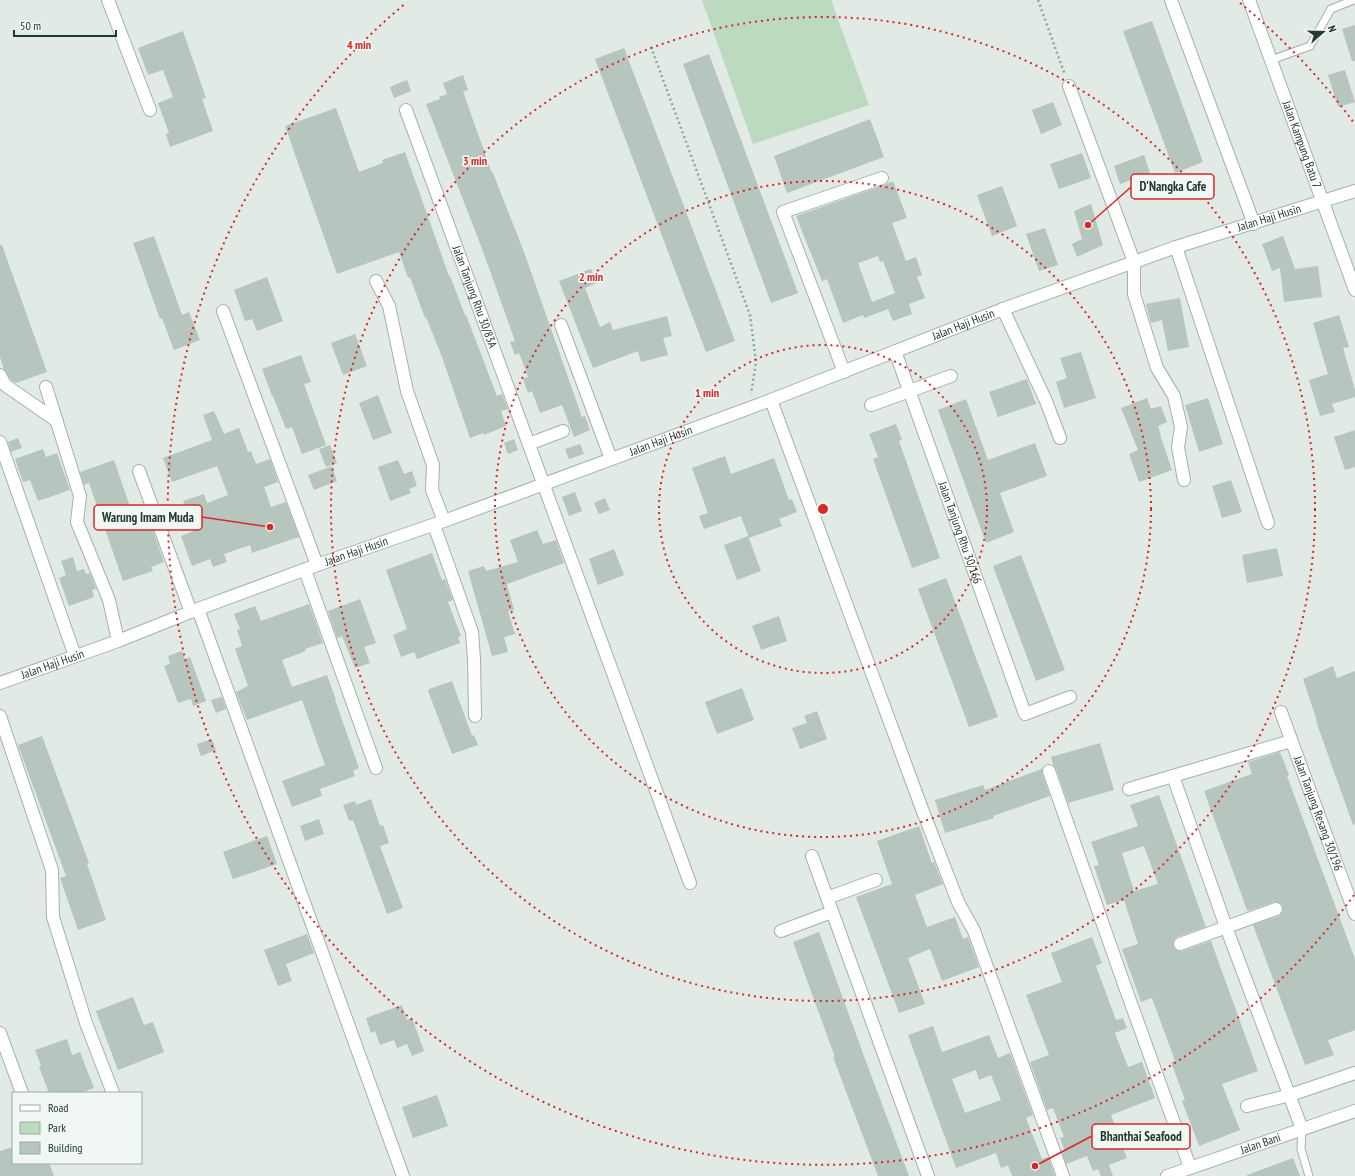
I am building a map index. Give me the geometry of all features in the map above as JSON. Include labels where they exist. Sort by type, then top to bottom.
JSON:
[{"type":"street","points":[[108,0],[150,110]]},
{"type":"street","points":[[1172,0],[1254,224]]},
{"type":"street","name":"Jalan Kampung Batu 7","points":[[1249,0],[1355,290]]},
{"type":"street","points":[[1069,86],[1134,262],[1134,294],[1157,368],[1174,396],[1181,427],[1178,447],[1184,480]]},
{"type":"street","name":"Jalan Tanjung Rhu 30/83A","points":[[406,110],[690,883]]},
{"type":"street","points":[[844,372],[783,212],[882,178]]},
{"type":"street","name":"Jalan Haji Husin","points":[[0,684],[118,641],[194,610],[317,565],[439,523],[771,400],[1003,309],[1176,247],[1355,192]]},
{"type":"street","points":[[1176,247],[1268,523]]},
{"type":"street","points":[[376,281],[389,306],[407,391],[433,465],[432,490],[439,523],[472,632],[475,716]]},
{"type":"street","points":[[1003,309],[1046,401],[1060,438]]},
{"type":"street","points":[[223,311],[317,565]]},
{"type":"street","points":[[561,325],[611,459]]},
{"type":"street","name":"Jalan Tanjung Rhu 30/166","points":[[895,351],[1025,714],[1070,697]]},
{"type":"street","points":[[0,375],[5,385],[57,421]]},
{"type":"street","points":[[871,405],[951,376]]},
{"type":"street","points":[[46,387],[80,496],[78,522],[109,600],[118,641]]},
{"type":"street","points":[[771,400],[925,816],[958,902],[974,931],[1062,1176]]},
{"type":"street","points":[[529,444],[563,431]]},
{"type":"street","points":[[0,442],[75,656]]},
{"type":"street","points":[[139,471],[194,610],[403,1176]]},
{"type":"street","points":[[305,570],[376,768]]},
{"type":"street","name":"Jalan Tanjung Resang 30/196","points":[[1281,712],[1355,914]]},
{"type":"street","points":[[0,716],[52,870],[53,917],[86,1023],[113,1092]]},
{"type":"street","points":[[1129,789],[1291,741]]},
{"type":"street","points":[[1049,771],[1190,1168]]},
{"type":"street","points":[[1173,776],[1226,927],[1302,1129]]},
{"type":"street","points":[[812,856],[928,1176]]},
{"type":"street","points":[[827,898],[876,880]]},
{"type":"street","points":[[1180,944],[1276,909]]},
{"type":"street","points":[[781,931],[832,912]]},
{"type":"street","points":[[0,1033],[22,1092]]},
{"type":"street","points":[[1247,1106],[1290,1095],[1355,1073]]},
{"type":"street","name":"Jalan Bani","points":[[1167,1176],[1355,1112]]},
{"type":"lane","points":[[1271,60],[1310,46],[1330,9],[1354,0]]},
{"type":"lane","points":[[1302,1129],[1301,1149],[1309,1176]]},
{"type":"path","points":[[1038,0],[1069,86]]},
{"type":"path","points":[[651,47],[750,315],[756,362],[749,408]]},
{"type":"green space","points":[[702,0],[831,0],[869,105],[753,144]]},
{"type":"building","points":[[1152,21],[1203,162],[1175,173],[1123,31]]},
{"type":"building","points":[[1355,25],[1355,61],[1352,61],[1342,29]]},
{"type":"building","points":[[183,31],[206,98],[202,99],[213,131],[170,147],[166,134],[169,133],[158,103],[173,97],[163,70],[148,75],[138,48]]},
{"type":"building","points":[[624,48],[735,341],[706,352],[595,59]]},
{"type":"building","points":[[709,54],[798,293],[771,303],[683,64]]},
{"type":"building","points":[[1345,70],[1355,102],[1338,107],[1328,75]]},
{"type":"building","points":[[463,75],[468,90],[463,92],[492,173],[524,252],[582,417],[585,416],[590,430],[574,437],[562,405],[540,413],[532,391],[528,393],[523,379],[528,377],[519,353],[515,355],[510,342],[515,341],[484,254],[426,104],[440,99],[439,97],[447,94],[443,83]]},
{"type":"building","points":[[407,80],[411,91],[394,98],[390,87]]},
{"type":"building","points":[[1053,102],[1062,125],[1041,134],[1032,110]]},
{"type":"building","points":[[336,108],[359,172],[383,163],[382,160],[405,152],[449,276],[466,315],[497,396],[502,394],[508,409],[501,411],[506,426],[484,435],[483,433],[470,438],[442,357],[426,317],[425,318],[410,277],[408,278],[399,252],[337,274],[285,126]]},
{"type":"building","points":[[870,119],[884,157],[787,193],[774,156]]},
{"type":"building","points":[[1082,153],[1091,178],[1059,189],[1050,164]]},
{"type":"building","points":[[1144,155],[1150,173],[1120,184],[1114,166]]},
{"type":"building","points":[[893,181],[907,218],[892,223],[906,261],[916,257],[922,275],[917,277],[925,298],[909,304],[912,314],[893,321],[888,309],[864,318],[863,315],[843,323],[827,279],[822,281],[796,216]],"holes":[[[878,256],[880,262],[883,261],[895,293],[872,302],[858,263]]]},
{"type":"building","points":[[1002,186],[1017,226],[992,236],[977,195]]},
{"type":"building","points":[[1091,204],[1103,245],[1077,257],[1072,244],[1082,239],[1074,211]]},
{"type":"building","points":[[1045,228],[1058,265],[1039,271],[1026,234]]},
{"type":"building","points":[[154,236],[182,315],[189,312],[200,340],[174,350],[162,318],[160,319],[133,243]]},
{"type":"building","points":[[1283,236],[1295,269],[1318,266],[1322,297],[1284,302],[1280,268],[1272,271],[1262,244]]},
{"type":"building","points":[[0,245],[2,245],[47,372],[16,383],[11,380],[4,369],[0,357]]},
{"type":"building","points":[[591,269],[597,283],[585,288],[600,327],[610,322],[613,330],[667,316],[672,336],[663,338],[668,355],[641,362],[638,351],[593,368],[559,281]]},
{"type":"building","points":[[267,277],[283,321],[257,331],[252,319],[245,321],[234,290]]},
{"type":"building","points":[[1180,298],[1189,347],[1168,351],[1162,320],[1151,323],[1146,304]]},
{"type":"building","points":[[1339,315],[1349,347],[1343,348],[1355,390],[1355,397],[1332,404],[1335,412],[1320,416],[1309,380],[1328,374],[1313,323]]},
{"type":"building","points":[[355,334],[367,366],[343,375],[331,343]]},
{"type":"building","points":[[1081,352],[1096,398],[1064,408],[1056,382],[1067,378],[1060,358]]},
{"type":"building","points":[[301,355],[311,382],[304,384],[326,445],[302,454],[292,427],[286,429],[262,369]]},
{"type":"building","points":[[1027,379],[1036,404],[998,417],[989,392]]},
{"type":"building","points":[[378,395],[392,433],[373,440],[359,403]]},
{"type":"building","points":[[1147,398],[1151,409],[1161,406],[1167,422],[1158,426],[1172,470],[1139,482],[1129,454],[1138,450],[1121,408]]},
{"type":"building","points":[[1208,398],[1223,444],[1199,452],[1185,405]]},
{"type":"building","points":[[966,399],[988,460],[1035,443],[1047,476],[1000,493],[1014,532],[986,543],[938,410]]},
{"type":"building","points":[[214,411],[224,434],[239,428],[248,452],[251,451],[256,464],[270,459],[278,482],[264,487],[271,507],[286,502],[299,537],[252,553],[250,545],[224,554],[227,562],[213,567],[210,559],[192,566],[181,536],[194,531],[183,501],[204,494],[207,503],[228,495],[217,466],[172,482],[163,458],[212,440],[203,415]]},
{"type":"building","points":[[896,424],[902,440],[899,441],[940,558],[912,568],[873,459],[878,457],[869,434]]},
{"type":"building","points":[[1355,430],[1355,467],[1345,470],[1334,437]]},
{"type":"building","points":[[18,438],[22,448],[11,452],[8,442]]},
{"type":"building","points":[[514,439],[518,450],[508,454],[504,443]]},
{"type":"building","points":[[580,444],[584,454],[569,459],[565,449]]},
{"type":"building","points":[[330,445],[337,463],[326,467],[319,449]]},
{"type":"building","points":[[43,449],[46,457],[57,453],[70,490],[38,501],[30,480],[23,482],[15,459]]},
{"type":"building","points":[[725,456],[731,474],[774,458],[789,500],[792,499],[797,512],[779,519],[782,526],[749,538],[741,516],[704,529],[699,516],[708,513],[692,468]]},
{"type":"building","points":[[114,460],[138,530],[151,525],[164,562],[151,567],[153,571],[123,581],[89,483],[84,485],[80,472]]},
{"type":"building","points":[[398,460],[404,474],[412,471],[417,486],[409,489],[411,493],[390,501],[378,467]]},
{"type":"building","points":[[332,466],[337,481],[314,490],[308,475]]},
{"type":"building","points":[[1231,480],[1242,512],[1222,518],[1212,486]]},
{"type":"building","points":[[575,492],[582,511],[569,516],[562,497]]},
{"type":"building","points":[[605,498],[610,510],[599,514],[594,503]]},
{"type":"building","points":[[537,530],[543,544],[556,540],[564,563],[507,584],[514,610],[508,611],[515,634],[504,637],[508,652],[492,656],[468,571],[484,566],[486,571],[518,562],[510,540]]},
{"type":"building","points":[[748,536],[761,571],[737,580],[724,545]]},
{"type":"building","points":[[1277,548],[1283,576],[1247,583],[1242,555]]},
{"type":"building","points":[[614,549],[624,575],[598,585],[589,559]]},
{"type":"building","points":[[432,553],[442,580],[445,579],[453,600],[448,602],[461,636],[458,637],[460,643],[417,659],[414,652],[401,657],[393,635],[407,629],[386,570]]},
{"type":"building","points":[[1021,555],[1065,670],[1036,681],[993,566]]},
{"type":"building","points":[[73,557],[77,571],[84,569],[86,574],[90,573],[96,589],[92,590],[94,597],[69,606],[59,578],[66,575],[61,561]]},
{"type":"building","points":[[946,578],[998,717],[969,727],[918,589]]},
{"type":"building","points":[[360,599],[376,643],[364,647],[370,663],[355,668],[342,636],[337,638],[328,611]]},
{"type":"building","points":[[309,604],[323,643],[305,649],[306,651],[282,660],[292,687],[327,675],[359,768],[353,771],[355,776],[320,789],[322,796],[292,807],[282,781],[325,765],[302,700],[247,720],[236,692],[248,686],[235,649],[242,646],[237,630],[240,629],[234,614],[255,606],[261,621]]},
{"type":"building","points":[[779,616],[787,641],[761,650],[752,626]]},
{"type":"building","points":[[182,651],[185,659],[190,657],[206,701],[193,706],[191,699],[178,703],[164,666],[170,664],[168,656]]},
{"type":"building","points":[[1333,666],[1337,678],[1355,671],[1355,824],[1353,825],[1316,721],[1303,679]]},
{"type":"building","points":[[452,681],[472,736],[474,735],[478,745],[452,754],[428,691],[429,689]]},
{"type":"building","points":[[742,688],[754,720],[717,734],[705,702]]},
{"type":"building","points":[[222,697],[226,709],[216,713],[211,700]]},
{"type":"building","points":[[817,711],[827,739],[800,749],[792,728],[807,723],[804,716]]},
{"type":"building","points":[[42,736],[89,863],[87,864],[106,920],[78,930],[60,878],[66,876],[18,745]]},
{"type":"building","points":[[212,739],[216,750],[201,756],[197,744]]},
{"type":"building","points":[[1100,743],[1114,790],[1068,803],[1051,757]]},
{"type":"building","points":[[1280,752],[1289,775],[1287,776],[1355,959],[1355,1030],[1328,1040],[1334,1055],[1305,1065],[1253,925],[1279,916],[1283,911],[1283,906],[1280,903],[1274,902],[1248,911],[1247,910],[1204,791],[1252,774],[1248,762]]},
{"type":"building","points":[[1042,769],[1050,796],[993,816],[994,818],[945,833],[935,800],[983,785],[985,790]]},
{"type":"building","points":[[1159,795],[1206,927],[1177,937],[1173,942],[1173,947],[1176,950],[1182,951],[1211,941],[1258,1071],[1222,1084],[1240,1130],[1199,1146],[1182,1101],[1185,1100],[1171,1062],[1175,1061],[1152,998],[1141,1002],[1122,949],[1138,944],[1124,900],[1107,905],[1094,866],[1099,865],[1091,842],[1138,826],[1130,805]],"holes":[[[1144,846],[1158,884],[1134,891],[1122,853]]]},
{"type":"building","points":[[371,799],[380,826],[383,825],[389,843],[380,846],[403,908],[387,914],[353,820],[349,821],[343,805],[355,801],[356,805]]},
{"type":"building","points":[[319,819],[324,834],[305,841],[300,826]]},
{"type":"building","points":[[919,826],[932,863],[934,862],[943,884],[915,895],[927,927],[955,917],[963,939],[968,937],[979,967],[942,981],[930,949],[908,958],[925,1004],[899,1013],[856,897],[892,884],[877,841]]},
{"type":"building","points":[[267,836],[277,864],[233,879],[223,852]]},
{"type":"building","points":[[819,932],[909,1176],[878,1176],[833,1057],[835,1057],[793,942]]},
{"type":"building","points":[[307,934],[314,953],[286,964],[292,981],[278,986],[264,950]]},
{"type":"building","points":[[1092,937],[1102,963],[1096,966],[1116,1020],[1123,1018],[1127,1028],[1115,1033],[1128,1067],[1142,1062],[1155,1098],[1111,1115],[1127,1158],[1109,1165],[1113,1176],[1101,1176],[1098,1169],[1093,1171],[1087,1156],[1066,1164],[1062,1153],[1065,1152],[1060,1138],[1064,1137],[1053,1108],[1047,1110],[1030,1062],[1049,1055],[1026,995],[1062,982],[1051,953]]},
{"type":"building","points":[[133,997],[144,1025],[153,1022],[164,1052],[118,1070],[96,1011]]},
{"type":"building","points":[[402,1005],[407,1020],[412,1018],[424,1051],[412,1056],[407,1044],[397,1048],[394,1040],[380,1045],[375,1031],[371,1033],[366,1018]]},
{"type":"building","points":[[933,1026],[942,1052],[989,1035],[998,1058],[1010,1053],[1033,1115],[1026,1118],[1042,1159],[1048,1157],[1055,1176],[1012,1176],[1008,1165],[1001,1168],[996,1153],[956,1168],[908,1035]],"holes":[[[976,1070],[979,1080],[991,1075],[1001,1100],[965,1113],[952,1079]]]},
{"type":"building","points":[[67,1039],[72,1055],[80,1052],[94,1088],[83,1092],[49,1092],[39,1067],[41,1066],[35,1050]]},
{"type":"building","points":[[437,1095],[448,1126],[413,1138],[402,1107]]},
{"type":"building","points":[[12,1147],[12,1164],[49,1164],[54,1176],[0,1176],[0,1151]]},
{"type":"building","points":[[1293,1158],[1300,1176],[1247,1176],[1247,1175]]},
{"type":"place","name":"D'Nangka Cafe","points":[[1088,225]]},
{"type":"place","name":"Warung Imam Muda","points":[[270,527]]},
{"type":"place","name":"Bhanthai Seafood","points":[[1035,1166]]}]
